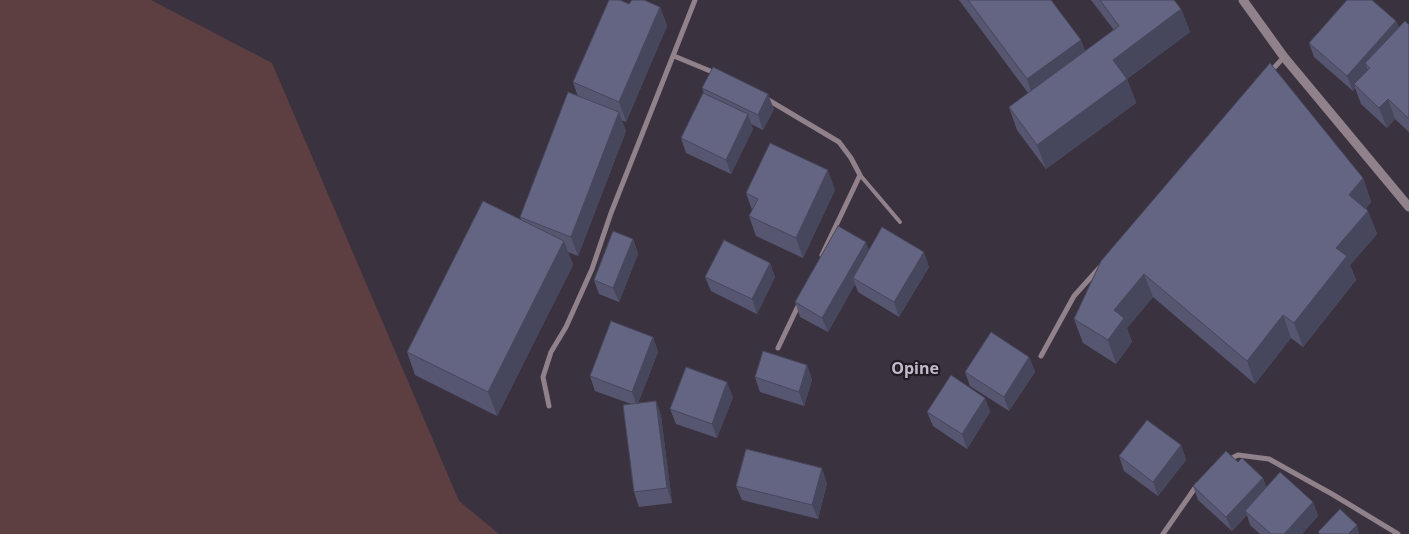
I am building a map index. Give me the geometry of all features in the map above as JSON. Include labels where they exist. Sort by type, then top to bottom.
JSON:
[{"type":"street","points":[[549,406],[543,376],[551,352],[566,327],[592,270],[610,212],[695,0]]},
{"type":"street","points":[[1242,0],[1284,57],[1409,206]]},
{"type":"street","points":[[674,56],[719,75]]},
{"type":"street","points":[[1264,79],[1284,57]]},
{"type":"street","points":[[763,97],[839,142],[851,158],[860,175],[819,262]]},
{"type":"street","points":[[1041,356],[1074,296],[1107,258]]},
{"type":"street","points":[[778,348],[802,296]]},
{"type":"street","points":[[1222,463],[1238,455],[1269,460],[1332,494],[1398,534]]},
{"type":"street","points":[[1163,534],[1201,479]]},
{"type":"lane","points":[[860,175],[900,222]]},
{"type":"shaded area","points":[[0,0],[151,0],[272,63],[459,501],[499,534],[0,534]]},
{"type":"building","points":[[609,0],[620,0],[629,4],[632,0],[644,0],[660,7],[619,102],[573,82]]},
{"type":"building","points":[[968,0],[1051,0],[1081,40],[1027,79]]},
{"type":"building","points":[[1100,0],[1174,0],[1181,9],[1113,60],[1127,79],[1037,145],[1009,107],[1119,26]]},
{"type":"building","points":[[1347,0],[1372,0],[1396,21],[1347,76],[1309,43]]},
{"type":"building","points":[[1405,21],[1409,25],[1409,119],[1388,99],[1379,108],[1354,84],[1370,68],[1365,63]]},
{"type":"building","points":[[1270,63],[1363,178],[1349,195],[1368,211],[1336,248],[1347,256],[1294,323],[1283,315],[1247,361],[1144,274],[1114,310],[1124,318],[1108,340],[1074,319],[1101,261]]},
{"type":"building","points":[[713,67],[768,94],[758,115],[702,88]]},
{"type":"building","points":[[568,92],[619,112],[571,237],[520,217]]},
{"type":"building","points":[[703,93],[748,114],[726,160],[681,138]]},
{"type":"building","points":[[770,143],[828,170],[796,238],[749,216],[758,199],[746,193]]},
{"type":"building","points":[[483,201],[564,241],[488,392],[407,352]]},
{"type":"building","points":[[838,226],[866,242],[822,318],[795,302]]},
{"type":"building","points":[[882,227],[924,252],[894,302],[853,278]]},
{"type":"building","points":[[613,231],[633,239],[613,288],[594,280]]},
{"type":"building","points":[[724,240],[770,263],[752,299],[705,277]]},
{"type":"building","points":[[611,321],[653,337],[632,392],[590,376]]},
{"type":"building","points":[[991,332],[1029,357],[1004,397],[965,372]]},
{"type":"building","points":[[763,351],[807,365],[799,392],[755,377]]},
{"type":"building","points":[[686,367],[727,382],[712,424],[670,409]]},
{"type":"building","points":[[951,375],[985,398],[962,434],[927,412]]},
{"type":"building","points":[[656,401],[667,488],[634,492],[623,405]]},
{"type":"building","points":[[1147,420],[1181,445],[1153,482],[1119,456]]},
{"type":"building","points":[[746,449],[822,468],[812,505],[736,486]]},
{"type":"building","points":[[1226,451],[1238,462],[1242,458],[1263,478],[1226,517],[1193,486]]},
{"type":"building","points":[[1280,472],[1313,502],[1284,534],[1271,534],[1245,511]]},
{"type":"building","points":[[1340,509],[1357,525],[1348,534],[1320,534],[1318,532]]},
{"type":"district","name":"Opine","points":[[915,369]]}]
